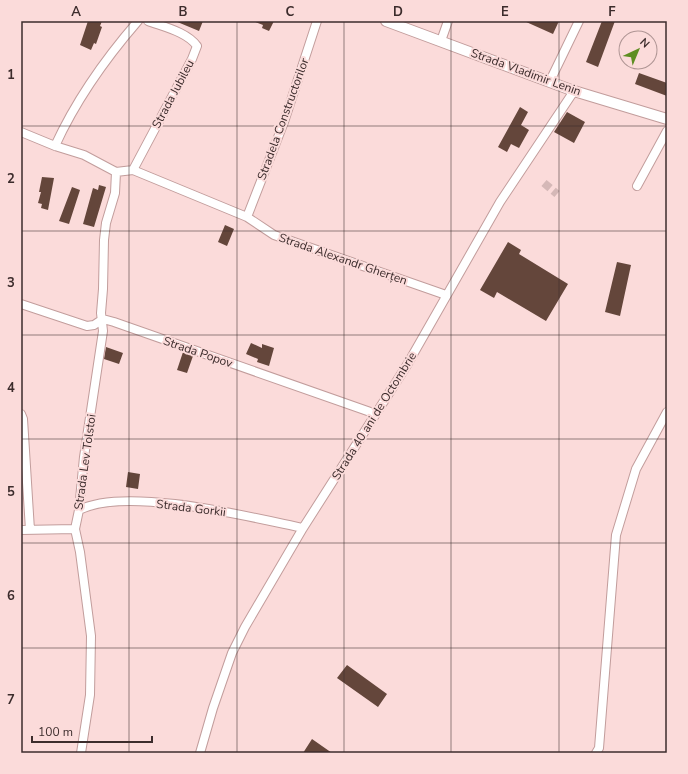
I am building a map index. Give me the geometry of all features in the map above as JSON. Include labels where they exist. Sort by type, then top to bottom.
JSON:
[{"type":"main road","name":"Strada Vladimir Lenin","points":[[386,21],[441,40],[574,91],[667,119]]},
{"type":"street","points":[[55,146],[77,103],[109,55],[138,21]]},
{"type":"street","name":"Strada Jubileu","points":[[133,170],[192,59],[197,46],[193,40],[148,21]]},
{"type":"street","name":"Stradela Constructorilor","points":[[247,217],[284,122],[317,21]]},
{"type":"street","points":[[441,40],[448,21]]},
{"type":"street","points":[[550,81],[579,21]]},
{"type":"street","name":"Strada 40 ani de Octombrie","points":[[200,753],[213,708],[232,653],[245,627],[303,528],[407,366],[500,202],[574,91]]},
{"type":"street","points":[[637,186],[667,131]]},
{"type":"street","points":[[21,132],[55,146],[84,155],[116,172]]},
{"type":"street","name":"Strada Alexandr Gherțen","points":[[116,172],[133,170],[247,217],[274,235],[446,295]]},
{"type":"street","name":"Strada Lev Tolstoi","points":[[81,753],[90,695],[91,636],[80,552],[75,530],[79,510],[80,481],[100,359],[103,319],[101,313],[104,289],[104,240],[106,223],[115,192],[116,172]]},
{"type":"street","points":[[21,304],[87,326],[94,325],[103,319]]},
{"type":"street","name":"Strada Popov","points":[[103,319],[376,414]]},
{"type":"street","points":[[596,753],[599,748],[616,535],[636,469],[667,412]]},
{"type":"street","points":[[21,414],[24,419],[30,530]]},
{"type":"street","name":"Strada Gorkii","points":[[79,510],[91,504],[112,501],[167,504],[234,514],[303,528]]},
{"type":"street","points":[[21,530],[75,530]]},
{"type":"building","points":[[88,21],[102,21],[100,26],[102,27],[96,44],[94,43],[91,50],[80,45]]},
{"type":"building","points":[[175,21],[203,21],[199,31]]},
{"type":"building","points":[[253,21],[274,21],[269,31],[262,28],[263,25]]},
{"type":"building","points":[[524,21],[559,21],[553,34]]},
{"type":"building","points":[[602,21],[615,21],[598,67],[586,62]]},
{"type":"building","points":[[639,73],[667,83],[667,96],[635,84]]},
{"type":"building","points":[[520,107],[528,112],[521,125],[529,130],[519,148],[511,144],[507,152],[498,147]]},
{"type":"building","points":[[567,112],[585,122],[574,143],[554,132]]},
{"type":"building","points":[[42,177],[54,178],[48,210],[41,208],[42,204],[38,203],[41,192],[39,192]]},
{"type":"building","points":[[99,185],[106,187],[94,227],[83,224],[93,188],[98,190]]},
{"type":"building","points":[[72,187],[80,190],[69,224],[59,221]]},
{"type":"building","points":[[225,225],[234,229],[227,246],[218,242]]},
{"type":"building","points":[[508,242],[521,250],[519,254],[568,284],[546,321],[497,292],[494,298],[480,290]]},
{"type":"building","points":[[617,262],[631,265],[620,316],[605,312]]},
{"type":"building","points":[[251,343],[262,348],[262,344],[274,348],[269,366],[257,362],[258,359],[246,354]]},
{"type":"building","points":[[106,347],[123,353],[119,364],[104,359]]},
{"type":"building","points":[[183,352],[193,356],[187,373],[177,370]]},
{"type":"building","points":[[128,472],[140,474],[138,489],[126,487]]},
{"type":"building","points":[[347,665],[387,694],[378,707],[337,678]]},
{"type":"building","points":[[312,739],[332,753],[303,753]]},
{"type":"tunnel","points":[[544,183],[557,194]]}]
